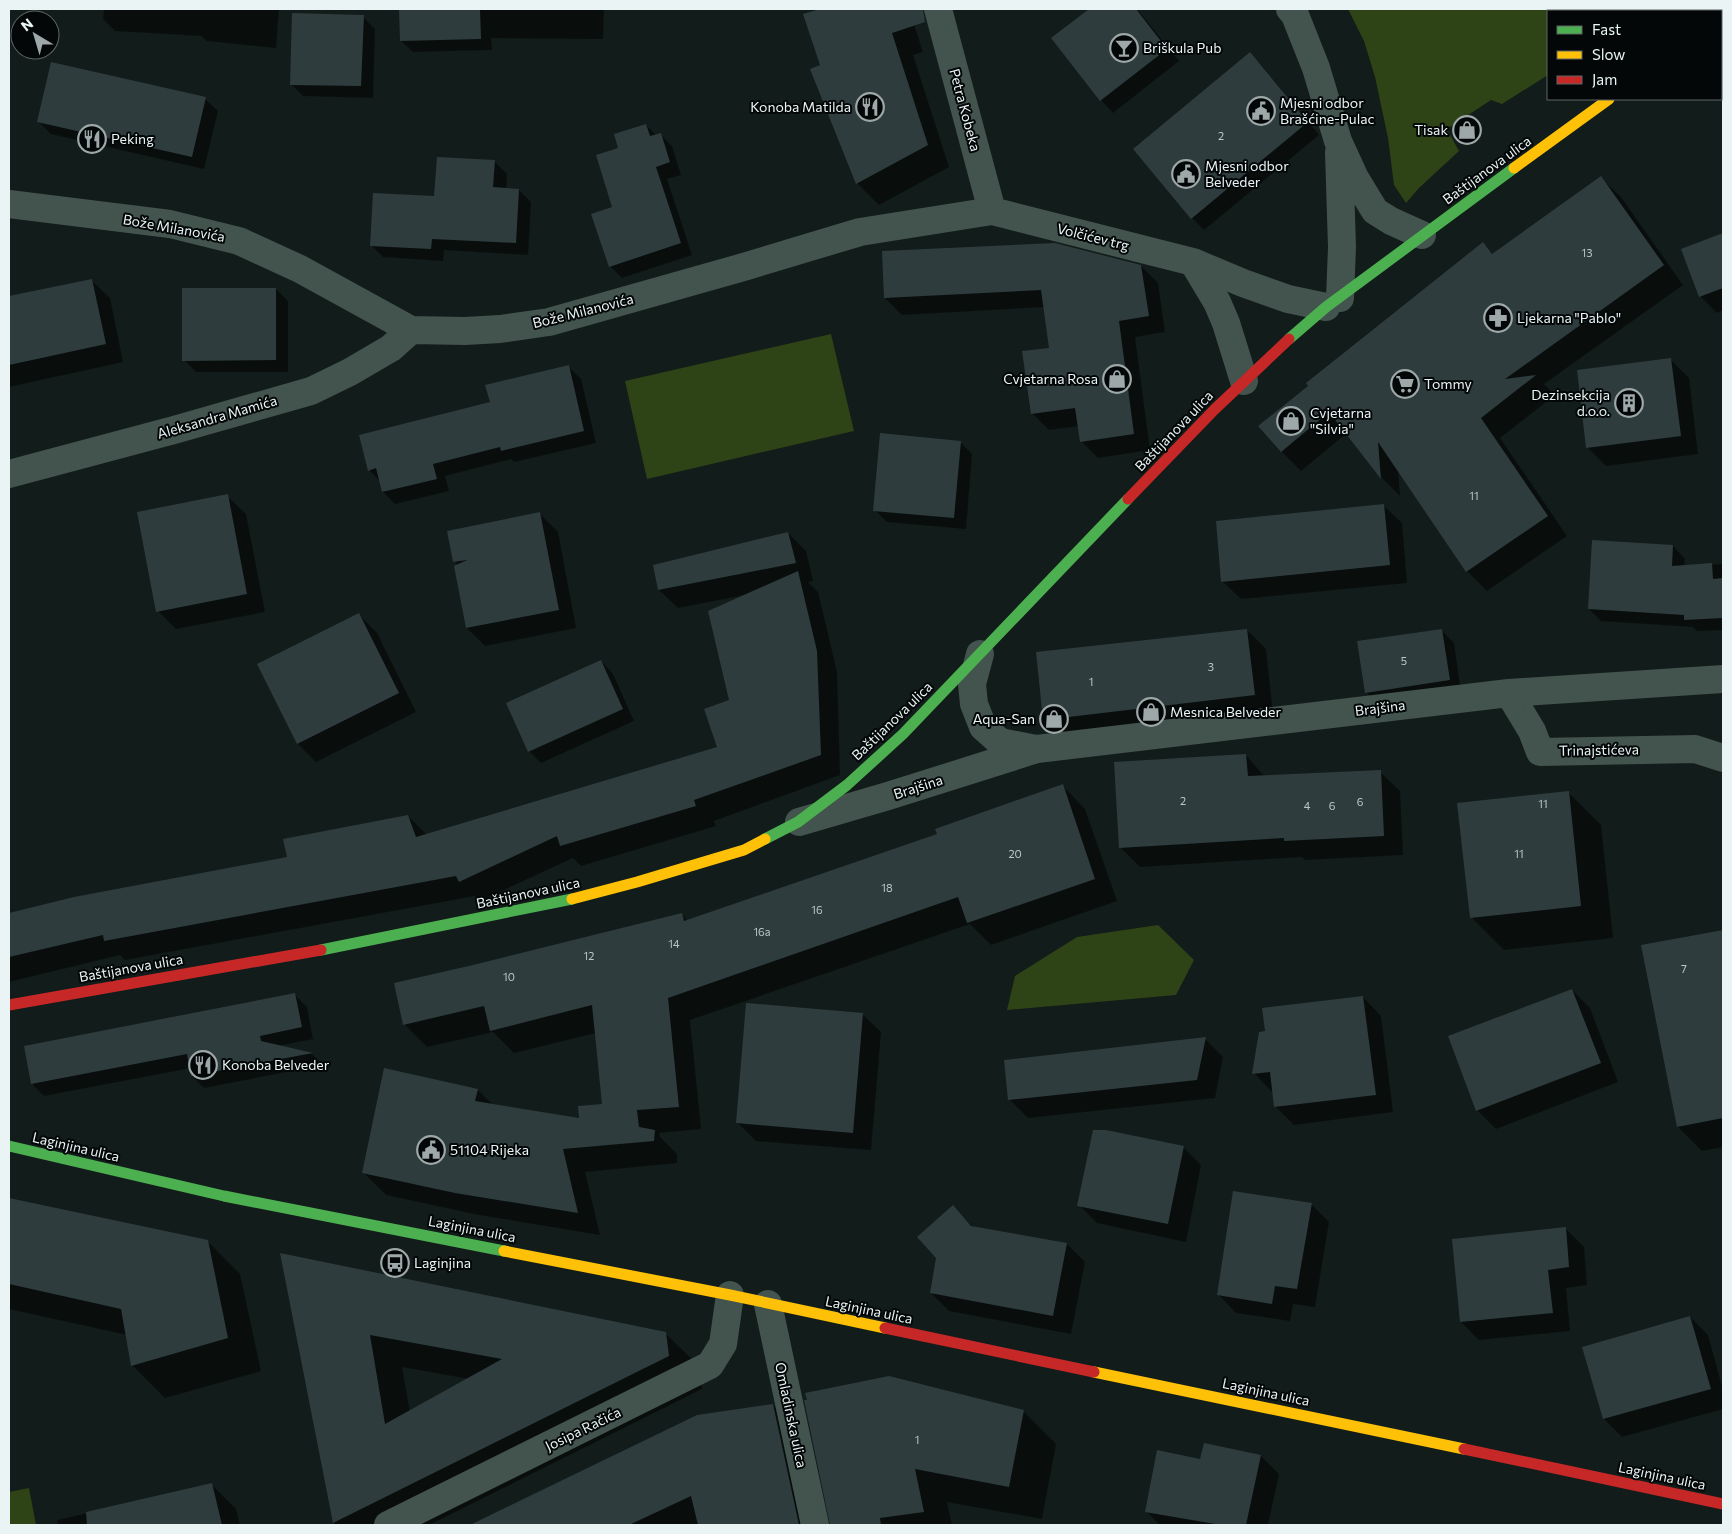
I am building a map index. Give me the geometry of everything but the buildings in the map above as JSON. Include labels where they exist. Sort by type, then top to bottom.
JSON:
[{"type":"main road","name":"Baštijanova ulica","points":[[9,1005],[358,944],[560,902],[637,882],[744,850],[798,822],[847,785],[889,747],[1273,353],[1333,302],[1609,100]]},
{"type":"main road","name":"Laginjina ulica","points":[[9,1146],[243,1200],[730,1295],[1723,1504]]},
{"type":"street","name":"Petra Kobeka","points":[[938,9],[992,211]]},
{"type":"street","points":[[1292,12],[1316,68],[1338,142],[1355,178],[1375,211],[1390,221],[1422,235]]},
{"type":"street","points":[[1333,302],[1342,247],[1338,142]]},
{"type":"street","name":"Bože Milanovića","points":[[9,204],[170,224],[239,241],[300,269],[411,330],[465,331],[500,329],[548,322],[860,232],[992,211]]},
{"type":"street","name":"Volčićev trg","points":[[992,211],[1193,262],[1288,299],[1333,302]]},
{"type":"street","points":[[1193,262],[1217,302],[1226,323],[1244,381]]},
{"type":"street","name":"Aleksandra Mamića","points":[[9,474],[174,430],[311,390],[350,372],[391,348],[411,330]]},
{"type":"street","name":"Brajšina","points":[[980,654],[972,684],[974,704],[983,727],[1000,742],[1037,749]]},
{"type":"street","name":"Brajšina","points":[[798,822],[1037,749],[1509,693],[1723,679]]},
{"type":"street","name":"Trinajstićeva","points":[[1509,693],[1532,731],[1540,752],[1695,749],[1723,758]]},
{"type":"street","name":"Josipa Račića","points":[[388,1525],[710,1365],[723,1344],[730,1295]]},
{"type":"street","name":"Omladinska ulica","points":[[768,1304],[814,1525]]},
{"type":"green space","points":[[1348,9],[1669,9],[1547,10],[1547,76],[1502,104],[1491,100],[1447,129],[1459,151],[1419,188],[1406,203],[1394,185],[1388,138],[1375,77],[1364,41]]},
{"type":"green space","points":[[831,334],[854,431],[647,479],[625,381]]},
{"type":"green space","points":[[1158,925],[1194,960],[1176,995],[1007,1010],[1015,976],[1077,937]]},
{"type":"green space","points":[[29,1488],[36,1525],[9,1525],[9,1492]]},
{"type":"traffic: fast","points":[[1289,339],[1326,307],[1514,168]]},
{"type":"traffic: fast","points":[[765,839],[798,822],[847,785],[903,734],[1128,499]]},
{"type":"traffic: fast","points":[[321,950],[572,899]]},
{"type":"traffic: fast","points":[[9,1146],[224,1196],[504,1251]]},
{"type":"traffic: slow","points":[[1514,168],[1608,100]]},
{"type":"traffic: slow","points":[[572,899],[744,850],[765,839]]},
{"type":"traffic: slow","points":[[504,1251],[730,1295],[885,1328]]},
{"type":"traffic: slow","points":[[1094,1372],[1464,1449]]},
{"type":"traffic: jam","points":[[1128,499],[1215,409],[1289,339]]},
{"type":"traffic: jam","points":[[9,1005],[321,950]]},
{"type":"traffic: jam","points":[[885,1328],[1094,1372]]},
{"type":"traffic: jam","points":[[1464,1449],[1723,1504]]},
{"type":"place","name":"Briškula Pub","points":[[1124,48]]},
{"type":"place","name":"Konoba Matilda","points":[[870,107]]},
{"type":"place","name":"Mjesni odbor Brašćine-Pulac","points":[[1261,111]]},
{"type":"place","name":"Tisak","points":[[1467,130]]},
{"type":"place","name":"Peking","points":[[92,139]]},
{"type":"place","name":"Mjesni odbor Belveder","points":[[1186,174]]},
{"type":"place","name":"Ljekarna \"Pablo\"","points":[[1498,318]]},
{"type":"place","name":"Cvjetarna Rosa","points":[[1117,379]]},
{"type":"place","name":"Tommy","points":[[1405,384]]},
{"type":"place","name":"Dezinsekcija d.o.o.","points":[[1629,403]]},
{"type":"place","name":"Cvjetarna \"Silvia\"","points":[[1291,421]]},
{"type":"place","name":"Mesnica Belveder","points":[[1151,712]]},
{"type":"place","name":"Aqua-San","points":[[1054,719]]},
{"type":"place","name":"Konoba Belveder","points":[[203,1065]]},
{"type":"place","name":"51104 Rijeka","points":[[431,1150]]},
{"type":"place","name":"Laginjina","points":[[395,1263]]}]
